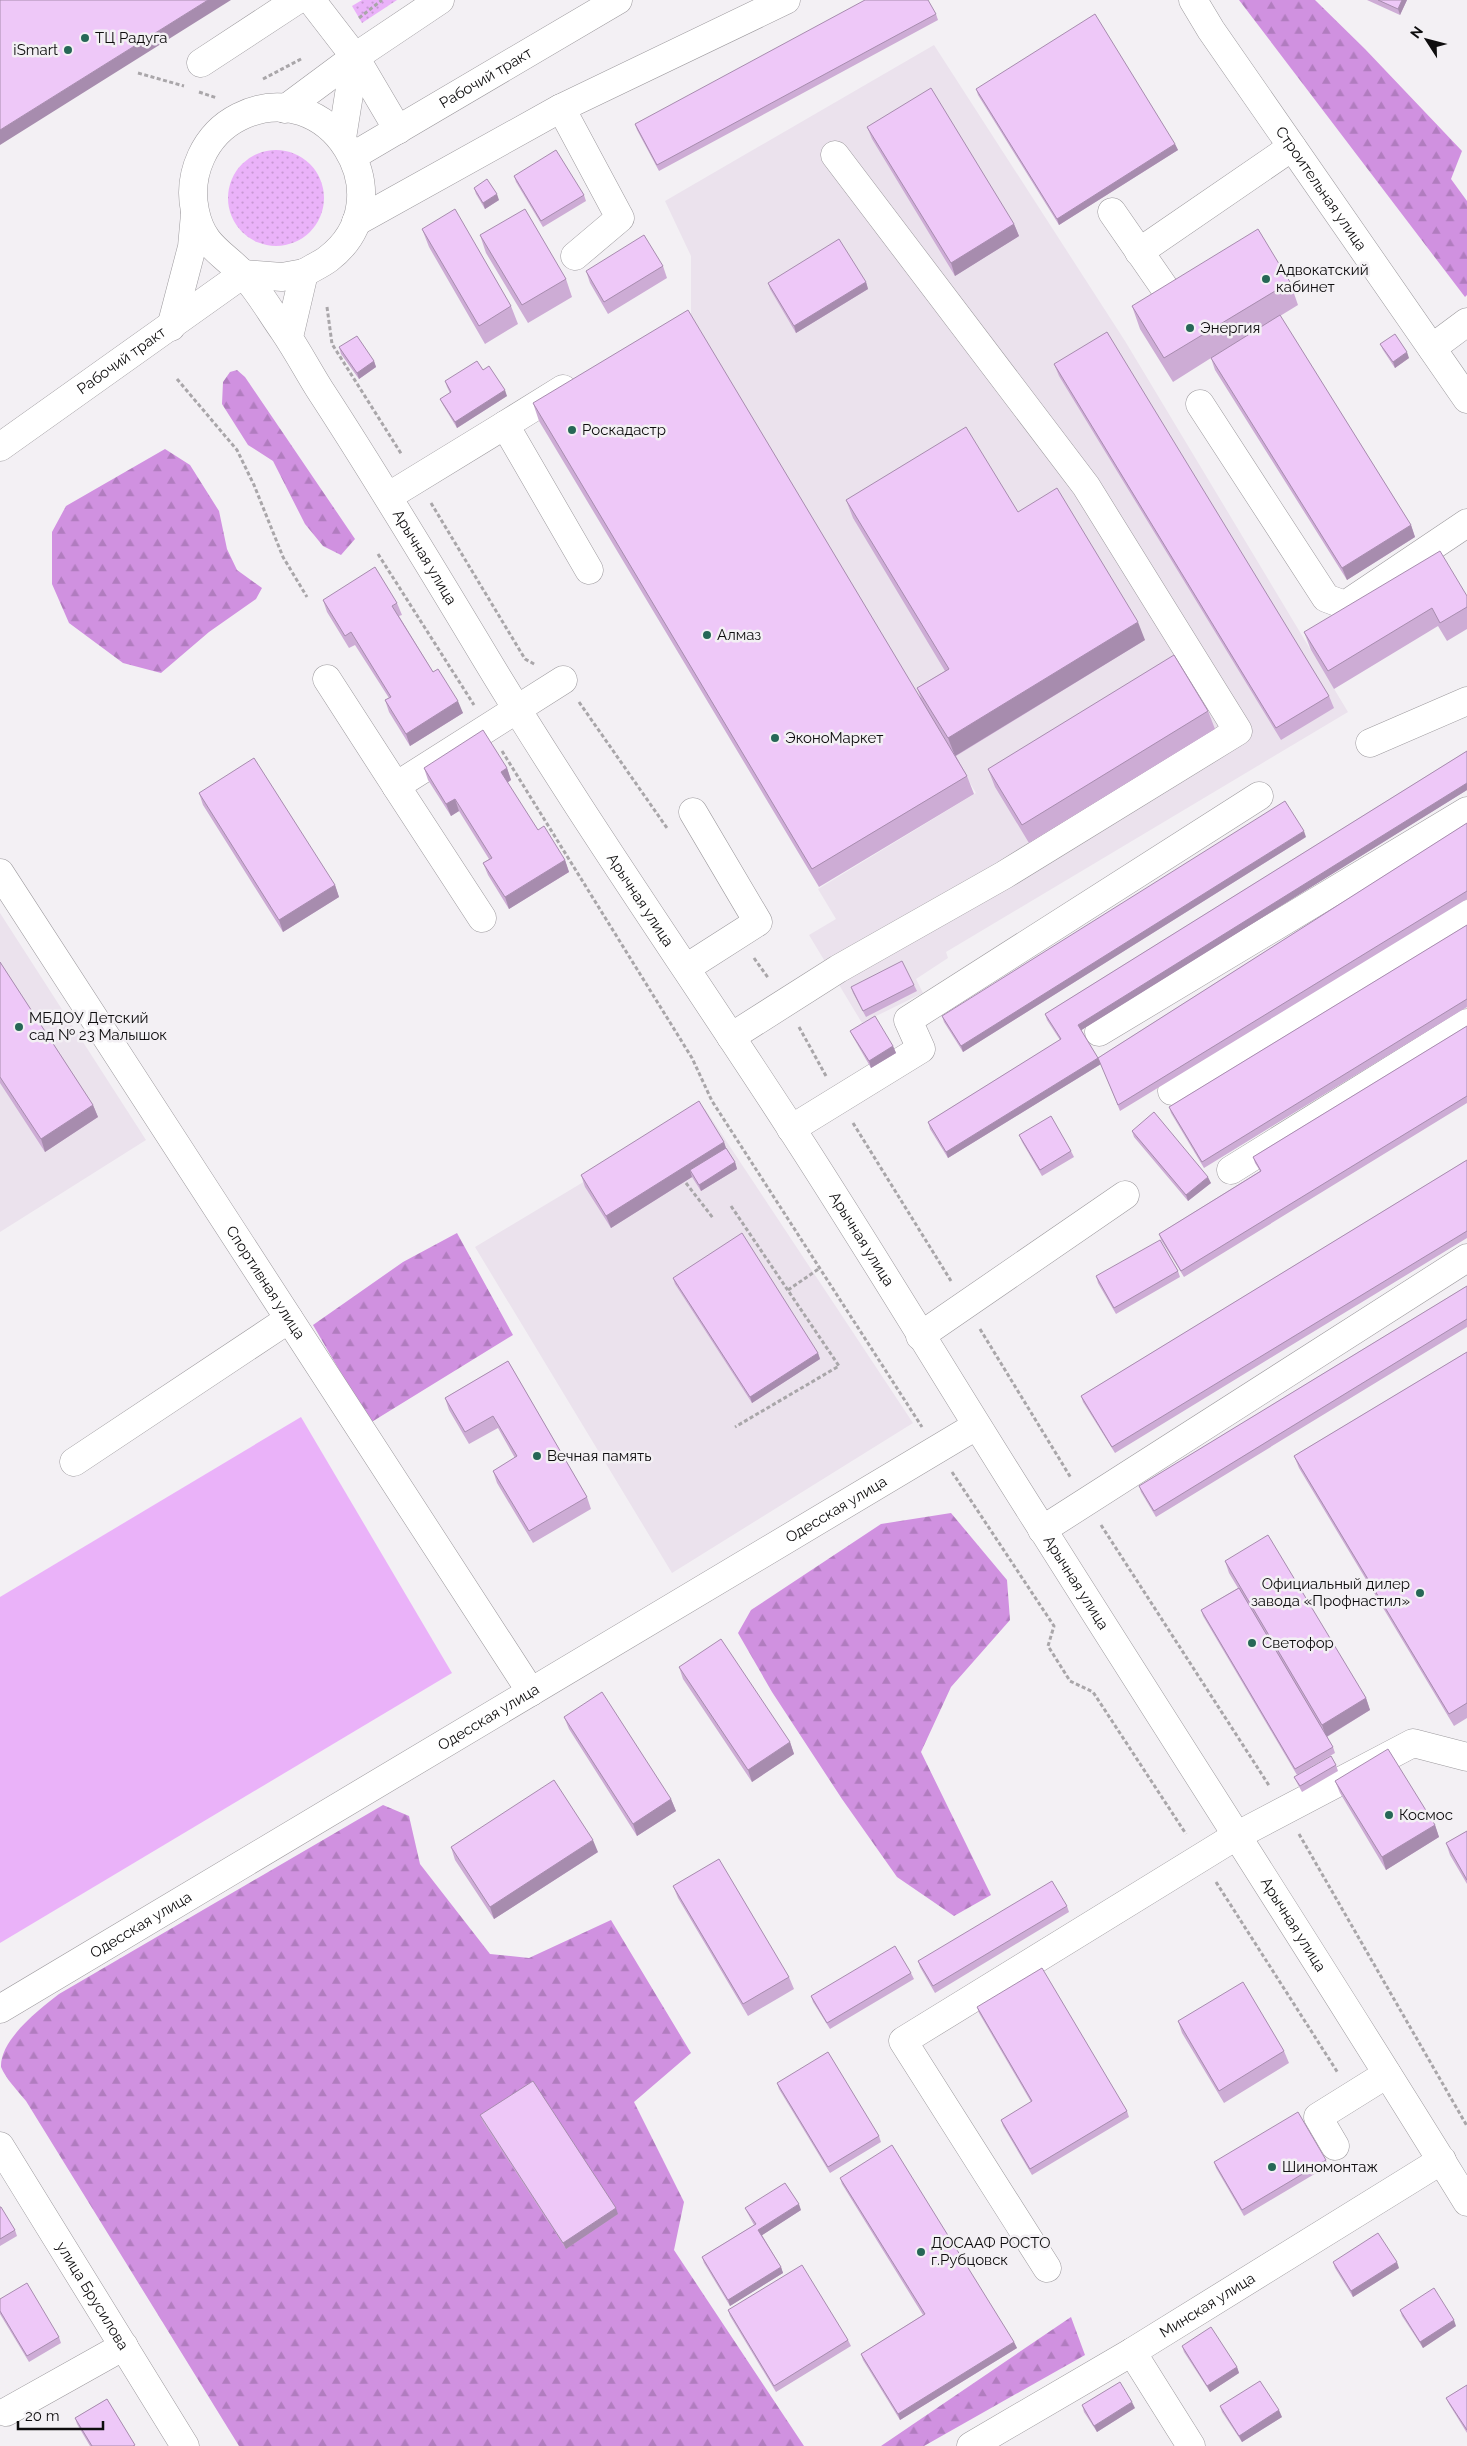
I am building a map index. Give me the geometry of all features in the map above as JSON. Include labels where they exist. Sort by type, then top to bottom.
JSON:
[{"type":"street","points":[[201,63],[297,0]]},
{"type":"street","points":[[311,0],[354,57],[398,130]]},
{"type":"street","points":[[285,109],[354,57],[440,0]]},
{"type":"street","name":"Рабочий тракт","points":[[347,147],[398,130],[618,0]]},
{"type":"street","points":[[356,222],[561,108],[786,0]]},
{"type":"street","name":"Строительная улица","points":[[1193,0],[1211,30],[1292,148],[1467,399]]},
{"type":"street","points":[[347,147],[354,57]]},
{"type":"street","points":[[561,108],[620,218],[576,256]]},
{"type":"street","points":[[171,327],[192,247],[195,214],[193,191],[196,168],[206,147],[221,130],[240,117],[262,110],[285,109],[306,113],[325,124],[347,147],[360,178],[361,200],[356,222],[344,244],[326,261],[304,273],[282,277],[243,274],[219,255],[204,236],[195,214]]},
{"type":"street","points":[[1139,252],[1292,148]]},
{"type":"street","points":[[731,1037],[838,969],[1004,875],[1238,731],[1086,486],[835,155]]},
{"type":"street","points":[[1112,212],[1166,290]]},
{"type":"street","points":[[289,337],[304,273]]},
{"type":"street","name":"Рабочий тракт","points":[[0,447],[243,274]]},
{"type":"street","name":"Арычная улица","points":[[243,274],[289,337],[389,496],[515,709],[792,1129],[976,1426],[1467,2202]]},
{"type":"street","points":[[1432,348],[1467,322]]},
{"type":"street","points":[[389,496],[563,389]]},
{"type":"street","points":[[1200,404],[1326,598],[1346,605],[1467,523]]},
{"type":"street","points":[[505,425],[589,570]]},
{"type":"street","points":[[327,679],[482,918]]},
{"type":"street","points":[[396,786],[563,680]]},
{"type":"street","points":[[1370,743],[1467,701]]},
{"type":"street","points":[[792,1129],[921,1049],[908,1020],[1259,796]]},
{"type":"street","points":[[1099,1032],[1467,811]]},
{"type":"street","points":[[686,968],[758,922],[693,812]]},
{"type":"street","name":"Спортивная улица","points":[[0,873],[530,1692]]},
{"type":"street","points":[[1172,1091],[1467,914]]},
{"type":"street","points":[[1231,1170],[1467,1023]]},
{"type":"street","points":[[920,1336],[1125,1194]]},
{"type":"street","points":[[1042,1530],[1467,1258]]},
{"type":"street","points":[[74,1462],[289,1319]]},
{"type":"street","name":"Одесская улица","points":[[0,2009],[976,1426]]},
{"type":"street","points":[[1046,2268],[903,2041],[1236,1836],[1413,1743],[1467,1757]]},
{"type":"street","points":[[1335,2146],[1318,2117],[1387,2074]]},
{"type":"street","name":"улица Брусилова","points":[[0,2146],[185,2446]]},
{"type":"street","name":"Минская улица","points":[[971,2446],[1132,2352],[1442,2160]]},
{"type":"street","points":[[6,2412],[124,2346]]},
{"type":"street","points":[[1132,2352],[1191,2446]]},
{"type":"path","points":[[356,21],[382,0]]},
{"type":"path","points":[[176,379],[237,450],[283,557],[307,597]]},
{"type":"path","points":[[378,554],[692,1058],[712,1101],[937,1450],[1054,1626],[1048,1646],[1070,1681],[1093,1692],[1352,2095]]},
{"type":"path","points":[[686,1183],[713,1218]]},
{"type":"path","points":[[731,1206],[839,1366],[736,1426]]},
{"type":"path","points":[[788,1290],[820,1268]]},
{"type":"path","points":[[1285,1810],[1467,2126]]},
{"type":"shaded area","points":[[362,0],[397,0],[362,23],[352,6]]},
{"type":"shaded area","points":[[934,45],[1125,341],[1348,712],[946,952],[948,958],[916,979],[923,993],[862,1023],[809,935],[836,919],[818,889],[976,793],[691,318],[691,256],[665,201]]},
{"type":"shaded area","points":[[276,150],[294,154],[310,164],[320,180],[324,198],[320,216],[310,232],[294,242],[276,246],[258,242],[242,232],[232,216],[228,198],[232,180],[242,164],[258,154]]},
{"type":"shaded area","points":[[0,913],[146,1140],[0,1232]]},
{"type":"shaded area","points":[[705,1109],[913,1423],[672,1573],[475,1247]]},
{"type":"shaded area","points":[[301,1417],[452,1673],[0,1943],[0,1597]]},
{"type":"green space","points":[[1239,0],[1315,0],[1365,49],[1462,151],[1451,179],[1467,201],[1467,295],[1465,297]]},
{"type":"green space","points":[[237,370],[245,377],[355,539],[341,555],[323,546],[305,524],[273,461],[248,445],[222,404],[223,382],[230,372]]},
{"type":"green space","points":[[165,449],[190,465],[219,511],[227,549],[237,570],[262,588],[256,599],[209,632],[161,673],[123,663],[69,623],[52,584],[52,532],[66,506]]},
{"type":"green space","points":[[457,1233],[513,1335],[370,1423],[313,1325],[403,1262]]},
{"type":"green space","points":[[951,1513],[1007,1580],[1010,1620],[951,1687],[921,1752],[991,1895],[954,1916],[897,1877],[842,1799],[772,1692],[738,1633],[751,1610],[881,1524]]},
{"type":"green space","points":[[383,1805],[409,1816],[420,1864],[490,1954],[529,1958],[611,1920],[691,2053],[634,2102],[684,2202],[674,2250],[804,2446],[239,2446],[26,2101],[6,2076],[1,2067],[2,2056],[14,2035],[23,2025],[59,1994]]},
{"type":"green space","points":[[1071,2317],[1085,2355],[924,2446],[881,2446]]},
{"type":"building","name":"ТЦ Радуга","points":[[0,0],[208,0],[0,130]]},
{"type":"building","points":[[865,0],[928,0],[936,14],[657,165],[635,124]]},
{"type":"building","points":[[1378,0],[1402,0],[1398,9]]},
{"type":"building","points":[[1095,14],[1175,144],[1057,219],[976,89]]},
{"type":"building","points":[[931,88],[1014,224],[951,263],[867,127]]},
{"type":"building","points":[[556,150],[584,195],[541,221],[514,176]]},
{"type":"building","points":[[487,179],[497,194],[483,203],[474,188]]},
{"type":"building","points":[[455,209],[511,306],[479,326],[422,229]]},
{"type":"building","points":[[525,209],[566,279],[522,305],[480,235]]},
{"type":"building","points":[[1258,229],[1290,282],[1164,358],[1132,306]]},
{"type":"building","points":[[644,235],[663,266],[604,302],[586,271]]},
{"type":"building","points":[[839,239],[866,282],[794,326],[768,283]]},
{"type":"building","points":[[688,310],[967,776],[812,869],[533,403]]},
{"type":"building","points":[[1280,315],[1411,525],[1342,568],[1211,358]]},
{"type":"building","points":[[1107,332],[1329,696],[1276,728],[1054,364]]},
{"type":"building","points":[[1395,334],[1407,352],[1393,362],[1380,344]]},
{"type":"building","points":[[357,336],[374,361],[357,373],[339,347]]},
{"type":"building","points":[[477,361],[483,370],[489,366],[505,390],[455,422],[440,399],[451,392],[445,381]]},
{"type":"building","points":[[966,427],[1018,512],[1057,488],[1138,622],[948,738],[917,688],[949,669],[846,500]]},
{"type":"building","points":[[1440,551],[1467,596],[1467,607],[1440,623],[1432,608],[1328,671],[1304,632]]},
{"type":"building","points":[[375,567],[397,603],[392,606],[433,672],[438,669],[458,701],[406,734],[385,700],[391,697],[351,632],[345,636],[323,600]]},
{"type":"building","points":[[1174,655],[1208,711],[1022,825],[988,769]]},
{"type":"building","points":[[483,730],[507,768],[501,772],[538,830],[544,826],[565,860],[505,897],[483,863],[492,858],[455,799],[446,804],[424,768]]},
{"type":"building","points":[[1467,751],[1467,783],[1078,1025],[1098,1058],[946,1152],[928,1122],[1061,1039],[1045,1014]]},
{"type":"building","points":[[254,758],[335,885],[279,920],[199,793]]},
{"type":"building","points":[[1285,801],[1304,831],[961,1046],[942,1016]]},
{"type":"building","points":[[1467,823],[1467,891],[1118,1105],[1098,1058]]},
{"type":"building","points":[[1467,925],[1467,999],[1202,1162],[1169,1107]]},
{"type":"building","points":[[902,961],[914,985],[863,1011],[851,987]]},
{"type":"building","name":"МБДОУ Детский сад № 23 Малышок","points":[[0,962],[93,1105],[41,1139],[0,1077]]},
{"type":"building","points":[[875,1016],[893,1046],[869,1061],[850,1031]]},
{"type":"building","points":[[1467,1026],[1467,1096],[1181,1271],[1159,1234],[1261,1171],[1253,1157]]},
{"type":"building","points":[[699,1101],[724,1142],[606,1216],[581,1175]]},
{"type":"building","points":[[1154,1112],[1208,1177],[1186,1195],[1132,1131]]},
{"type":"building","points":[[1051,1116],[1071,1151],[1040,1170],[1019,1135]]},
{"type":"building","points":[[726,1148],[735,1162],[699,1185],[690,1170]]},
{"type":"building","points":[[1467,1160],[1467,1231],[1112,1447],[1081,1396]]},
{"type":"building","points":[[742,1233],[818,1353],[750,1397],[673,1278]]},
{"type":"building","points":[[1160,1240],[1178,1271],[1114,1308],[1096,1276]]},
{"type":"building","points":[[1467,1286],[1467,1319],[1154,1511],[1139,1486]]},
{"type":"building","name":"Официальный дилер завода «Профнастил»","points":[[1467,1352],[1467,1703],[1449,1714],[1294,1456]]},
{"type":"building","name":"Вечная память","points":[[508,1361],[587,1497],[529,1531],[493,1471],[517,1456],[493,1416],[465,1432],[445,1398]]},
{"type":"building","points":[[1268,1535],[1366,1698],[1322,1725],[1225,1561]]},
{"type":"building","points":[[1239,1588],[1333,1747],[1295,1769],[1201,1610]]},
{"type":"building","points":[[721,1639],[790,1742],[748,1770],[679,1667]]},
{"type":"building","points":[[602,1692],[671,1799],[633,1824],[564,1717]]},
{"type":"building","name":"Космос","points":[[1388,1749],[1435,1825],[1382,1857],[1335,1781]]},
{"type":"building","points":[[1331,1756],[1336,1765],[1300,1786],[1294,1777]]},
{"type":"building","points":[[554,1780],[593,1840],[490,1907],[451,1847]]},
{"type":"building","points":[[1467,1831],[1467,1880],[1446,1843]]},
{"type":"building","points":[[719,1859],[789,1977],[743,2004],[673,1886]]},
{"type":"building","points":[[1052,1881],[1067,1906],[933,1986],[918,1961]]},
{"type":"building","points":[[895,1946],[911,1973],[827,2023],[811,1996]]},
{"type":"building","points":[[1042,1968],[1127,2111],[1030,2169],[1001,2120],[1032,2101],[977,2007]]},
{"type":"building","points":[[1243,1982],[1284,2051],[1219,2091],[1178,2021]]},
{"type":"building","points":[[828,2052],[879,2136],[828,2167],[777,2083]]},
{"type":"building","points":[[533,2081],[616,2208],[563,2243],[480,2115]]},
{"type":"building","name":"Шиномонтаж","points":[[1298,2112],[1326,2160],[1242,2210],[1214,2162]]},
{"type":"building","name":"ДОСААФ РОСТО г.Рубцовск","points":[[892,2145],[1014,2342],[898,2414],[861,2354],[925,2314],[840,2178]]},
{"type":"building","points":[[785,2183],[799,2204],[758,2230],[781,2267],[728,2300],[702,2257],[756,2224],[745,2208]]},
{"type":"building","points":[[0,2207],[15,2230],[0,2239]]},
{"type":"building","points":[[1378,2233],[1397,2262],[1351,2291],[1333,2262]]},
{"type":"building","points":[[802,2265],[848,2340],[774,2386],[728,2310]]},
{"type":"building","points":[[27,2283],[59,2337],[27,2356],[0,2311],[0,2299]]},
{"type":"building","points":[[1434,2288],[1454,2320],[1420,2342],[1400,2310]]},
{"type":"building","points":[[1211,2327],[1237,2367],[1207,2386],[1182,2346]]},
{"type":"building","points":[[1260,2381],[1279,2410],[1239,2436],[1220,2406]]},
{"type":"building","points":[[1120,2382],[1132,2402],[1094,2426],[1082,2405]]},
{"type":"building","points":[[1467,2385],[1467,2430],[1446,2398]]},
{"type":"building","points":[[107,2399],[135,2445],[92,2446],[75,2418]]},
{"type":"place","name":"ТЦ Радуга","points":[[85,38]]},
{"type":"place","name":"iSmart","points":[[68,50]]},
{"type":"place","name":"Адвокатский кабинет","points":[[1266,279]]},
{"type":"place","name":"Энергия","points":[[1190,328]]},
{"type":"place","name":"Роскадастр","points":[[572,430]]},
{"type":"place","name":"Алмаз","points":[[707,635]]},
{"type":"place","name":"ЭконоМаркет","points":[[775,738]]},
{"type":"place","name":"МБДОУ Детский сад № 23 Малышок","points":[[19,1027]]},
{"type":"place","name":"Вечная память","points":[[537,1456]]},
{"type":"place","name":"Официальный дилер завода «Профнастил»","points":[[1420,1593]]},
{"type":"place","name":"Светофор","points":[[1252,1643]]},
{"type":"place","name":"Космос","points":[[1389,1815]]},
{"type":"place","name":"Шиномонтаж","points":[[1272,2167]]},
{"type":"place","name":"ДОСААФ РОСТО г.Рубцовск","points":[[921,2252]]}]
